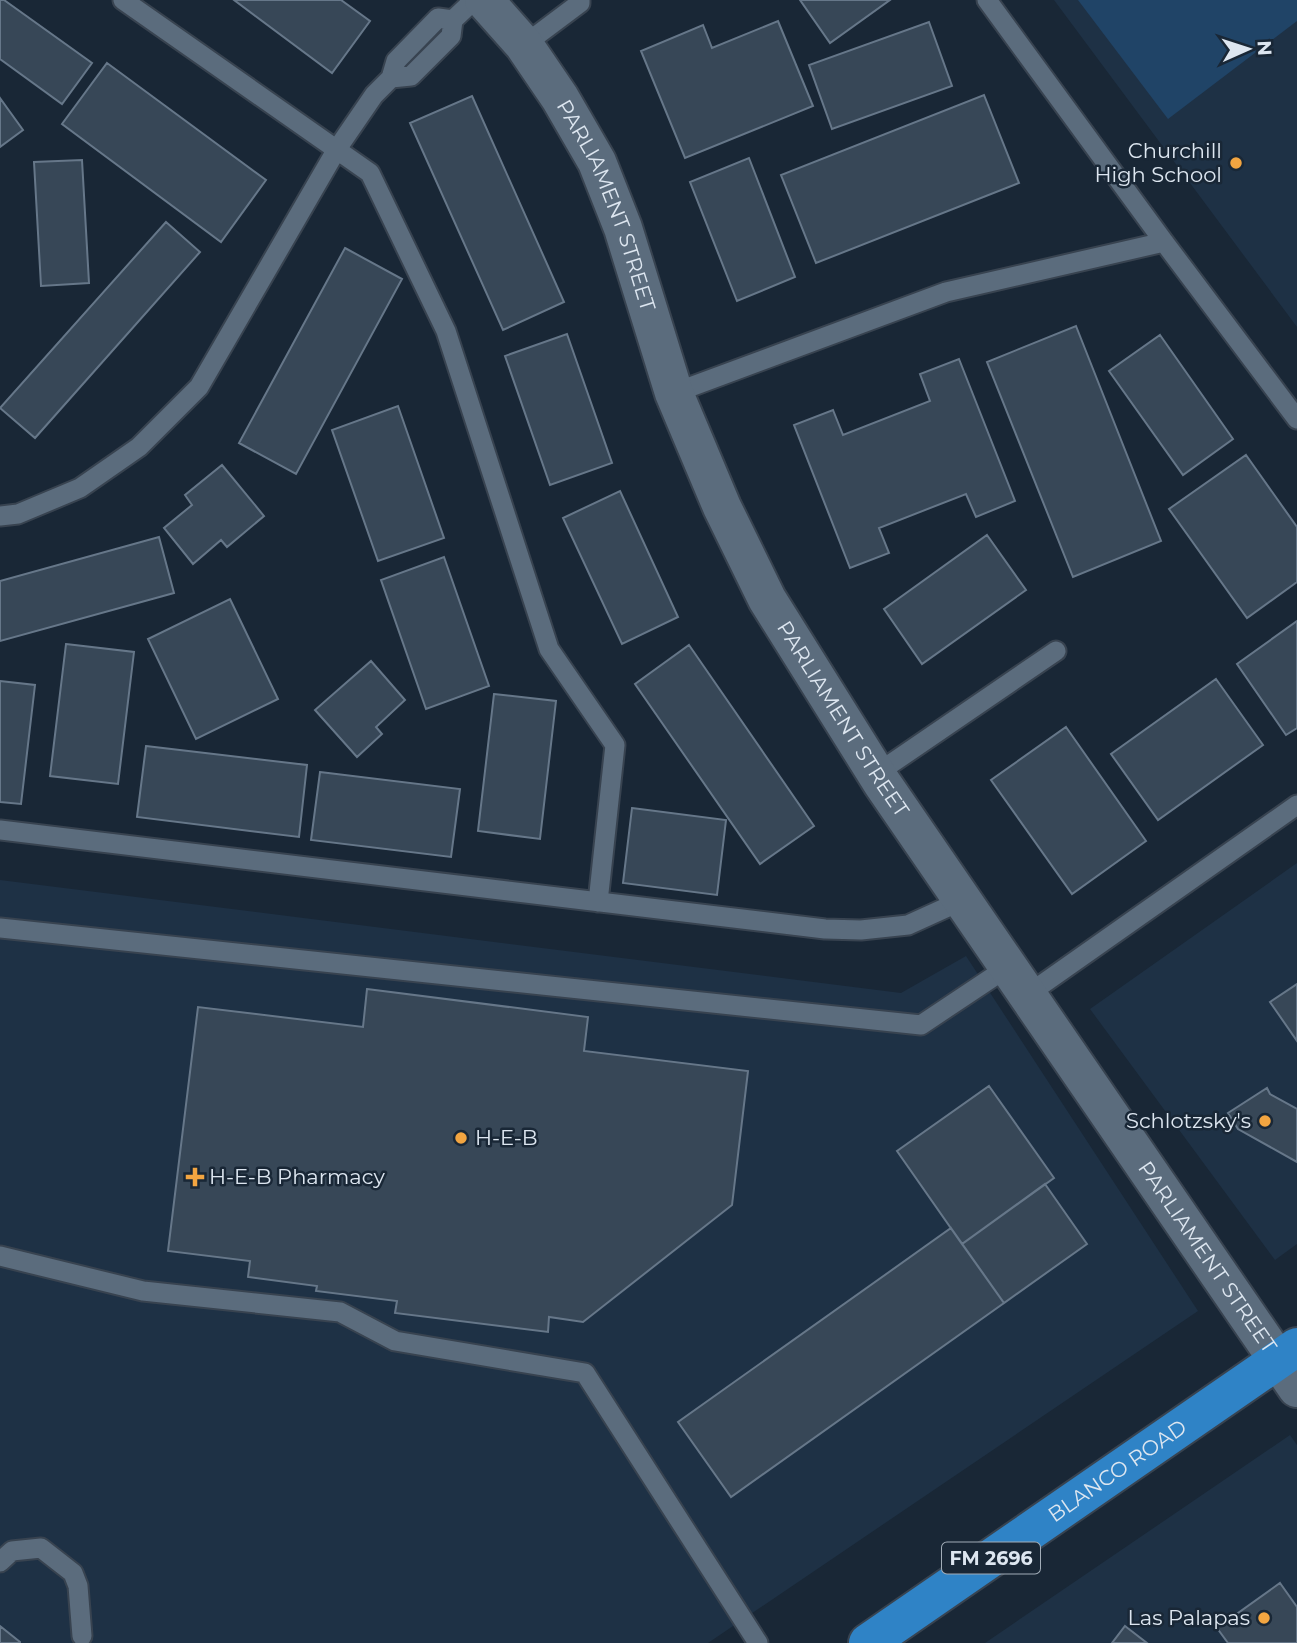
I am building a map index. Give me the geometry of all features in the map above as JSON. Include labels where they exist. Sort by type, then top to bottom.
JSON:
[{"type":"main road","name":"BLANCO ROAD","points":[[868,1643],[1290,1366]]},
{"type":"street","name":"PARLIAMENT STREET","points":[[468,10],[524,45],[560,98],[597,162],[623,228],[674,393],[722,507],[768,599],[876,774],[1017,981],[1290,1366]]},
{"type":"lane","points":[[124,0],[370,173],[446,331],[549,649],[615,745],[598,902]]},
{"type":"lane","points":[[0,516],[18,514],[80,488],[139,447],[199,387],[337,149],[374,95],[391,78],[411,76],[451,36],[474,0]]},
{"type":"lane","points":[[524,45],[580,3],[580,0]]},
{"type":"lane","points":[[987,0],[1297,419]]},
{"type":"lane","points":[[674,393],[946,292],[1164,242]]},
{"type":"lane","points":[[876,774],[1056,651]]},
{"type":"lane","points":[[0,928],[921,1025],[1017,981],[1297,805]]},
{"type":"lane","points":[[0,830],[825,929],[861,930],[908,925],[963,900]]},
{"type":"lane","points":[[0,1256],[143,1291],[340,1312],[395,1341],[585,1373],[758,1643]]},
{"type":"lane","points":[[0,1562],[12,1551],[41,1548],[73,1573],[78,1586],[82,1636]]},
{"type":"shaded area","name":"Churchill High School","points":[[1054,0],[1297,0],[1297,327]]},
{"type":"shaded area","points":[[1078,0],[1297,0],[1297,21],[1168,119]]},
{"type":"shaded area","points":[[1297,863],[1297,1244],[1275,1260],[1090,1009]]},
{"type":"shaded area","points":[[0,880],[901,993],[966,956],[1198,1311],[708,1643],[0,1643]]},
{"type":"shaded area","points":[[1290,1435],[1297,1445],[1297,1643],[985,1643]]},
{"type":"building","points":[[0,0],[4,0],[92,63],[62,104],[0,59]]},
{"type":"building","points":[[234,0],[341,0],[370,21],[332,73]]},
{"type":"building","points":[[800,0],[890,0],[830,43]]},
{"type":"building","points":[[778,21],[813,106],[685,158],[641,51],[703,25],[712,48]]},
{"type":"building","points":[[929,22],[952,86],[832,129],[809,65]]},
{"type":"building","points":[[107,63],[266,180],[221,242],[62,124]]},
{"type":"building","points":[[984,95],[1019,183],[816,263],[781,175]]},
{"type":"building","points":[[472,96],[564,302],[503,330],[410,123]]},
{"type":"building","points":[[0,98],[23,130],[0,147]]},
{"type":"building","points":[[749,158],[795,277],[737,301],[690,182]]},
{"type":"building","points":[[82,160],[89,283],[41,286],[34,162]]},
{"type":"building","points":[[166,222],[200,252],[35,438],[0,408]]},
{"type":"building","points":[[345,248],[402,279],[296,474],[239,443]]},
{"type":"building","points":[[1076,326],[1161,541],[1073,577],[987,362]]},
{"type":"building","points":[[567,334],[612,463],[550,485],[505,356]]},
{"type":"building","points":[[1160,335],[1233,439],[1183,475],[1109,371]]},
{"type":"building","points":[[959,359],[1015,501],[976,517],[966,494],[879,528],[889,553],[850,568],[794,425],[833,410],[843,435],[930,401],[920,374]]},
{"type":"building","points":[[398,406],[444,538],[378,561],[332,430]]},
{"type":"building","points":[[1246,455],[1297,527],[1297,582],[1247,618],[1169,509]]},
{"type":"building","points":[[222,465],[264,516],[227,547],[221,540],[193,564],[164,528],[192,505],[185,495]]},
{"type":"building","points":[[620,491],[678,617],[622,644],[563,518]]},
{"type":"building","points":[[987,535],[1026,590],[922,664],[884,609]]},
{"type":"building","points":[[159,537],[174,593],[0,641],[0,581]]},
{"type":"building","points":[[444,557],[489,686],[426,709],[381,580]]},
{"type":"building","points":[[230,599],[278,699],[196,739],[148,639]]},
{"type":"building","points":[[1297,621],[1297,728],[1286,735],[1237,664]]},
{"type":"building","points":[[66,644],[134,652],[118,784],[50,776]]},
{"type":"building","points":[[689,645],[814,826],[760,864],[635,684]]},
{"type":"building","points":[[371,661],[405,700],[376,727],[382,734],[357,757],[315,710]]},
{"type":"building","points":[[1216,679],[1263,745],[1158,820],[1111,754]]},
{"type":"building","points":[[0,681],[35,685],[21,804],[0,802]]},
{"type":"building","points":[[494,694],[556,701],[540,839],[478,831]]},
{"type":"building","points":[[1066,727],[1146,841],[1072,894],[991,780]]},
{"type":"building","points":[[146,746],[307,765],[299,837],[137,817]]},
{"type":"building","points":[[320,772],[460,789],[451,857],[311,840]]},
{"type":"building","points":[[632,808],[726,820],[717,895],[623,883]]},
{"type":"building","points":[[1297,984],[1297,1041],[1270,1002]]},
{"type":"building","name":"H-E-B","points":[[367,989],[588,1017],[584,1051],[748,1071],[732,1205],[583,1322],[549,1317],[548,1332],[395,1313],[397,1301],[316,1291],[317,1286],[248,1277],[250,1261],[168,1251],[198,1007],[363,1027]]},
{"type":"building","points":[[989,1086],[1054,1178],[962,1244],[897,1151]]},
{"type":"building","name":"Schlotzsky's","points":[[1267,1088],[1270,1094],[1297,1109],[1297,1162],[1238,1129],[1228,1113]]},
{"type":"building","points":[[1045,1184],[1087,1244],[1004,1303],[962,1244]]},
{"type":"building","points":[[951,1228],[1004,1303],[731,1497],[678,1422]]},
{"type":"building","name":"Las Palapas","points":[[1280,1583],[1297,1607],[1297,1643],[1228,1643],[1217,1628]]},
{"type":"building","points":[[0,1626],[20,1642],[20,1643],[0,1643]]},
{"type":"building","points":[[1125,1626],[1147,1643],[1112,1643]]},
{"type":"place","name":"Churchill High School","points":[[1236,163]]},
{"type":"place","name":"Schlotzsky's","points":[[1265,1121]]},
{"type":"place","name":"H-E-B","points":[[461,1138]]},
{"type":"place","name":"H-E-B Pharmacy","points":[[195,1177]]},
{"type":"place","name":"Las Palapas","points":[[1264,1618]]}]
